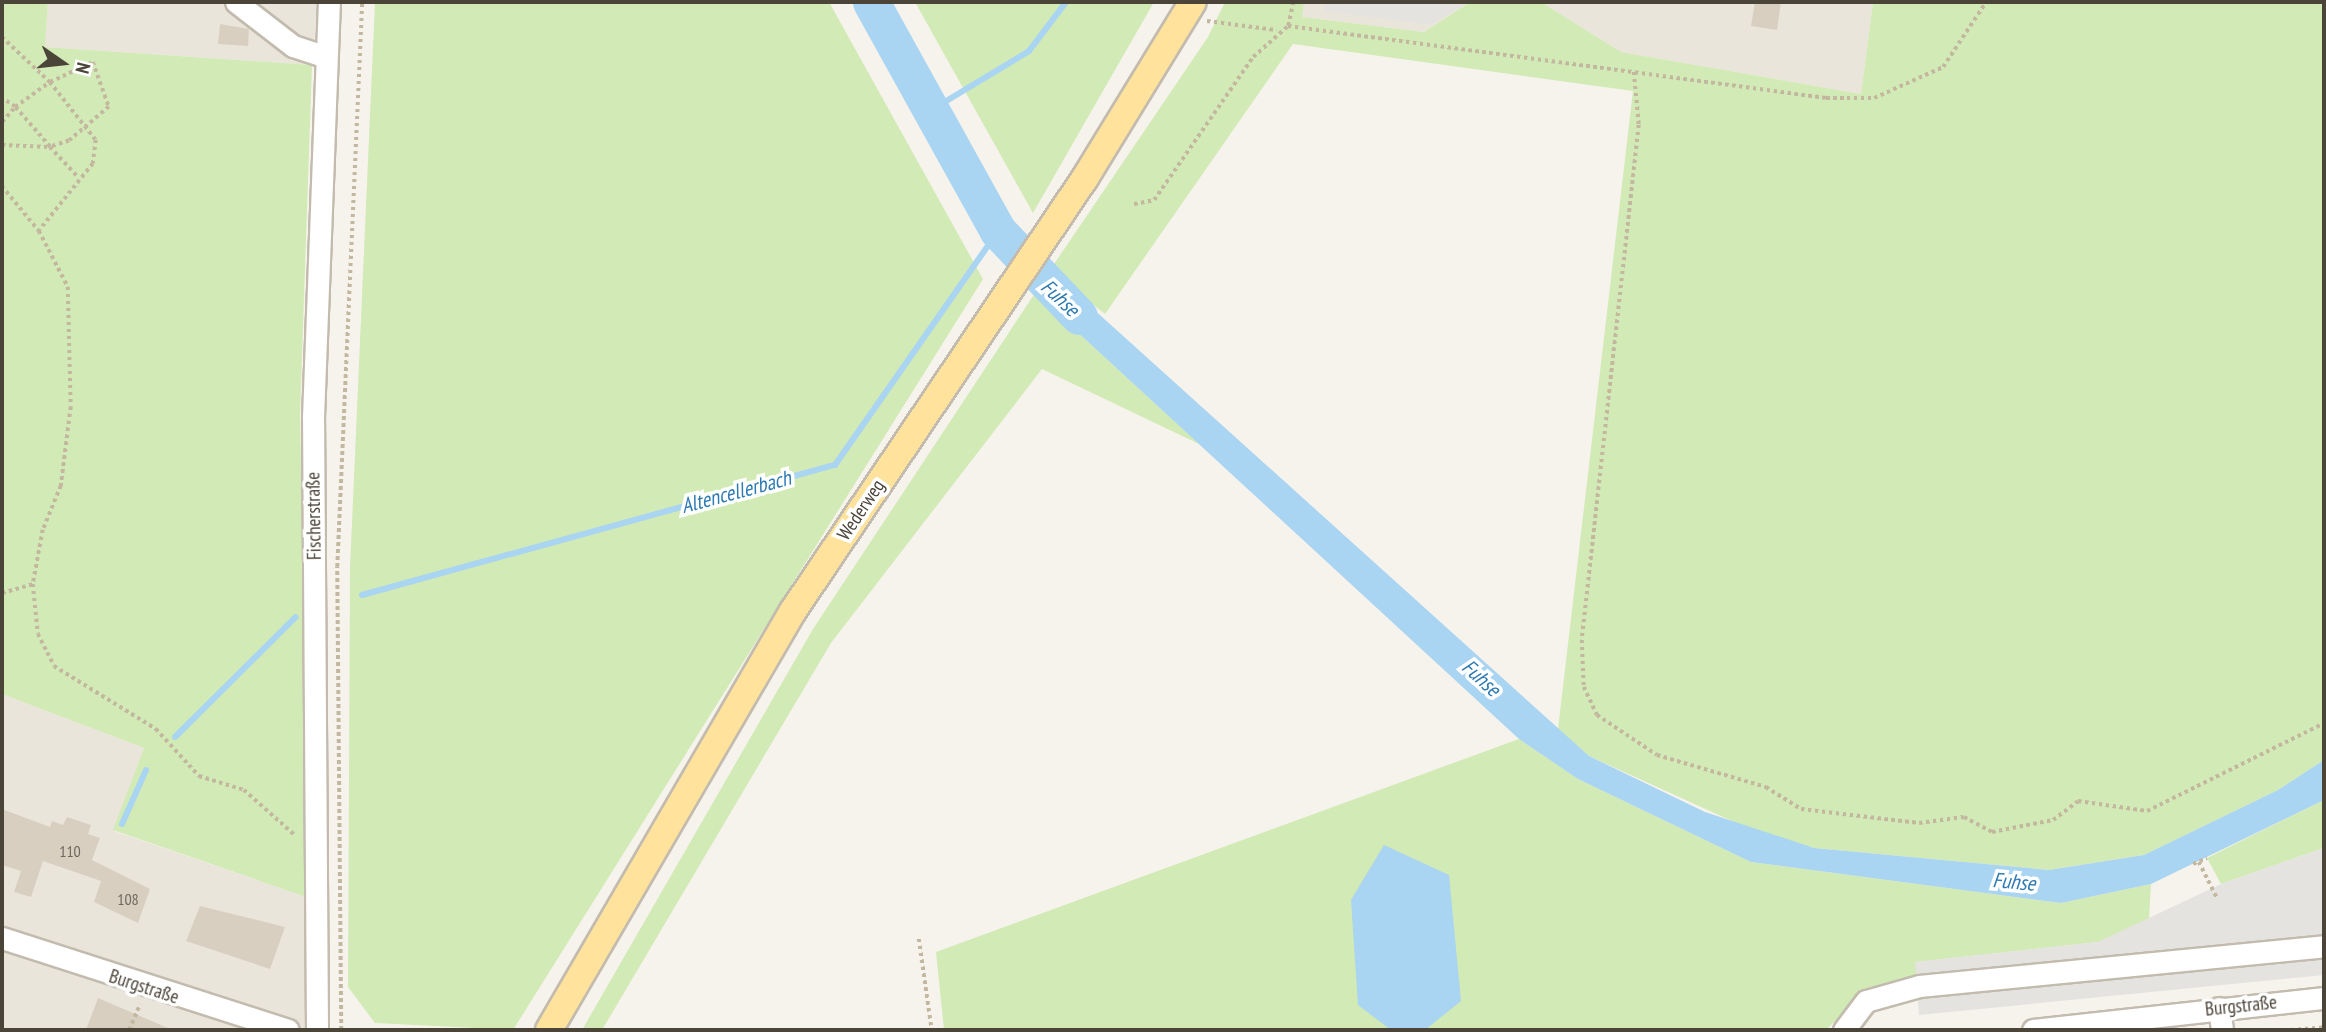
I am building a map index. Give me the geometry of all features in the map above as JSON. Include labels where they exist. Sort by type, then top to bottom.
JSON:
[{"type":"main road","name":"Wederweg","points":[[549,1030],[793,611],[1085,178],[1189,10]]},
{"type":"street","points":[[236,2],[292,46],[324,56]]},
{"type":"street","name":"Fischerstraße","points":[[317,1030],[320,856],[313,417],[324,56],[329,2]]},
{"type":"street","name":"Burgstraße","points":[[2,938],[146,989],[288,1030]]},
{"type":"street","points":[[1844,1030],[1866,1001],[1919,986],[2324,946]]},
{"type":"street","name":"Burgstraße","points":[[2033,1030],[2324,998]]},
{"type":"street","points":[[2219,1008],[2222,1030]]},
{"type":"path","points":[[341,1030],[337,567],[362,2]]},
{"type":"path","points":[[1288,26],[1293,2]]},
{"type":"path","points":[[1189,10],[1277,30],[1288,26],[1826,98],[1874,98],[1943,67],[1986,2]]},
{"type":"path","points":[[1133,204],[1154,200],[1277,30]]},
{"type":"path","points":[[2,37],[50,82],[96,140],[93,164],[77,176],[66,203],[39,231]]},
{"type":"path","points":[[2,122],[15,107],[50,82],[93,62],[109,107],[86,128],[50,147],[2,145]]},
{"type":"path","points":[[1634,72],[1639,125],[1582,640],[1584,687],[1597,715],[1657,755],[1766,787],[1801,810],[1919,823],[1964,817],[1992,832],[2053,820],[2078,801],[2147,811],[2324,723]]},
{"type":"path","points":[[2,99],[15,107],[77,176]]},
{"type":"path","points":[[2,186],[39,231],[68,287],[71,407],[61,486],[43,530],[33,584],[38,634],[54,666],[156,729],[199,776],[244,790],[320,856]]},
{"type":"path","points":[[2,593],[33,584]]},
{"type":"path","points":[[2193,864],[2207,858]]},
{"type":"path","points":[[2199,862],[2217,898]]},
{"type":"path","points":[[919,939],[932,1030]]},
{"type":"path","points":[[129,1030],[146,989]]},
{"type":"path","points":[[2291,1030],[2324,1027]]},
{"type":"shaded area","points":[[48,2],[318,2],[312,65],[45,47]]},
{"type":"shaded area","points":[[1304,2],[1470,2],[1424,32],[1301,17]]},
{"type":"shaded area","points":[[1326,2],[1469,2],[1432,25],[1325,11]]},
{"type":"shaded area","points":[[1541,2],[1873,2],[1861,94],[1621,52]]},
{"type":"shaded area","points":[[2,694],[144,748],[114,831],[309,898],[309,1030],[2,1030]]},
{"type":"shaded area","points":[[2324,848],[2324,975],[1919,1015],[1915,962],[2098,942],[2221,884]]},
{"type":"green space","points":[[2,2],[48,2],[45,47],[312,65],[300,413],[309,898],[113,830],[144,748],[2,694]]},
{"type":"green space","points":[[375,2],[829,2],[983,279],[513,1030],[375,1023],[348,987],[350,568]]},
{"type":"green space","points":[[915,2],[1154,2],[1033,213]]},
{"type":"green space","points":[[1225,2],[1304,2],[1302,17],[1424,32],[1470,2],[1541,2],[1621,52],[1861,94],[1873,2],[2324,2],[2324,760],[2278,790],[2144,855],[2049,870],[1814,848],[1765,836],[1589,756],[1558,729],[1633,91],[1293,44],[1105,314],[1050,270],[1208,37]]},
{"type":"green space","points":[[1035,293],[1199,444],[1042,369],[831,643],[602,1030],[582,1030],[813,629]]},
{"type":"green space","points":[[1519,739],[1578,779],[1751,862],[2061,903],[2151,884],[2149,920],[2098,942],[1916,962],[1916,976],[1863,992],[1826,1030],[944,1030],[936,952]]},
{"type":"green space","points":[[2324,800],[2324,848],[2221,884],[2207,858]]},
{"type":"water","points":[[1050,270],[1589,756],[1705,812],[1814,848],[2049,870],[2144,855],[2278,790],[2324,760],[2324,800],[2151,884],[2061,903],[1751,862],[1578,779],[1519,739],[1035,293]]},
{"type":"water","points":[[1384,845],[1449,875],[1461,1001],[1425,1030],[1391,1030],[1358,1005],[1351,900]]},
{"type":"building","points":[[1755,2],[1781,2],[1777,30],[1751,26]]},
{"type":"building","points":[[220,24],[249,29],[248,46],[218,44]]},
{"type":"building","points":[[2,809],[50,827],[52,821],[63,825],[67,817],[91,825],[88,834],[100,838],[92,860],[150,889],[138,923],[94,902],[101,881],[43,861],[31,897],[14,892],[21,871],[2,865]]},
{"type":"building","points":[[200,906],[285,927],[270,969],[186,941]]},
{"type":"building","points":[[98,998],[168,1028],[86,1030]]},
{"type":"waterway","name":"Fuhse","points":[[871,2],[998,231],[1079,316]]},
{"type":"waterway","points":[[933,109],[1029,51],[1066,2]]},
{"type":"waterway","name":"Altencellerbach","points":[[362,595],[835,465],[998,231]]},
{"type":"waterway","name":"Altencellerbach","points":[[175,737],[296,617]]},
{"type":"waterway","name":"Altencellerbach","points":[[122,824],[146,770]]}]
